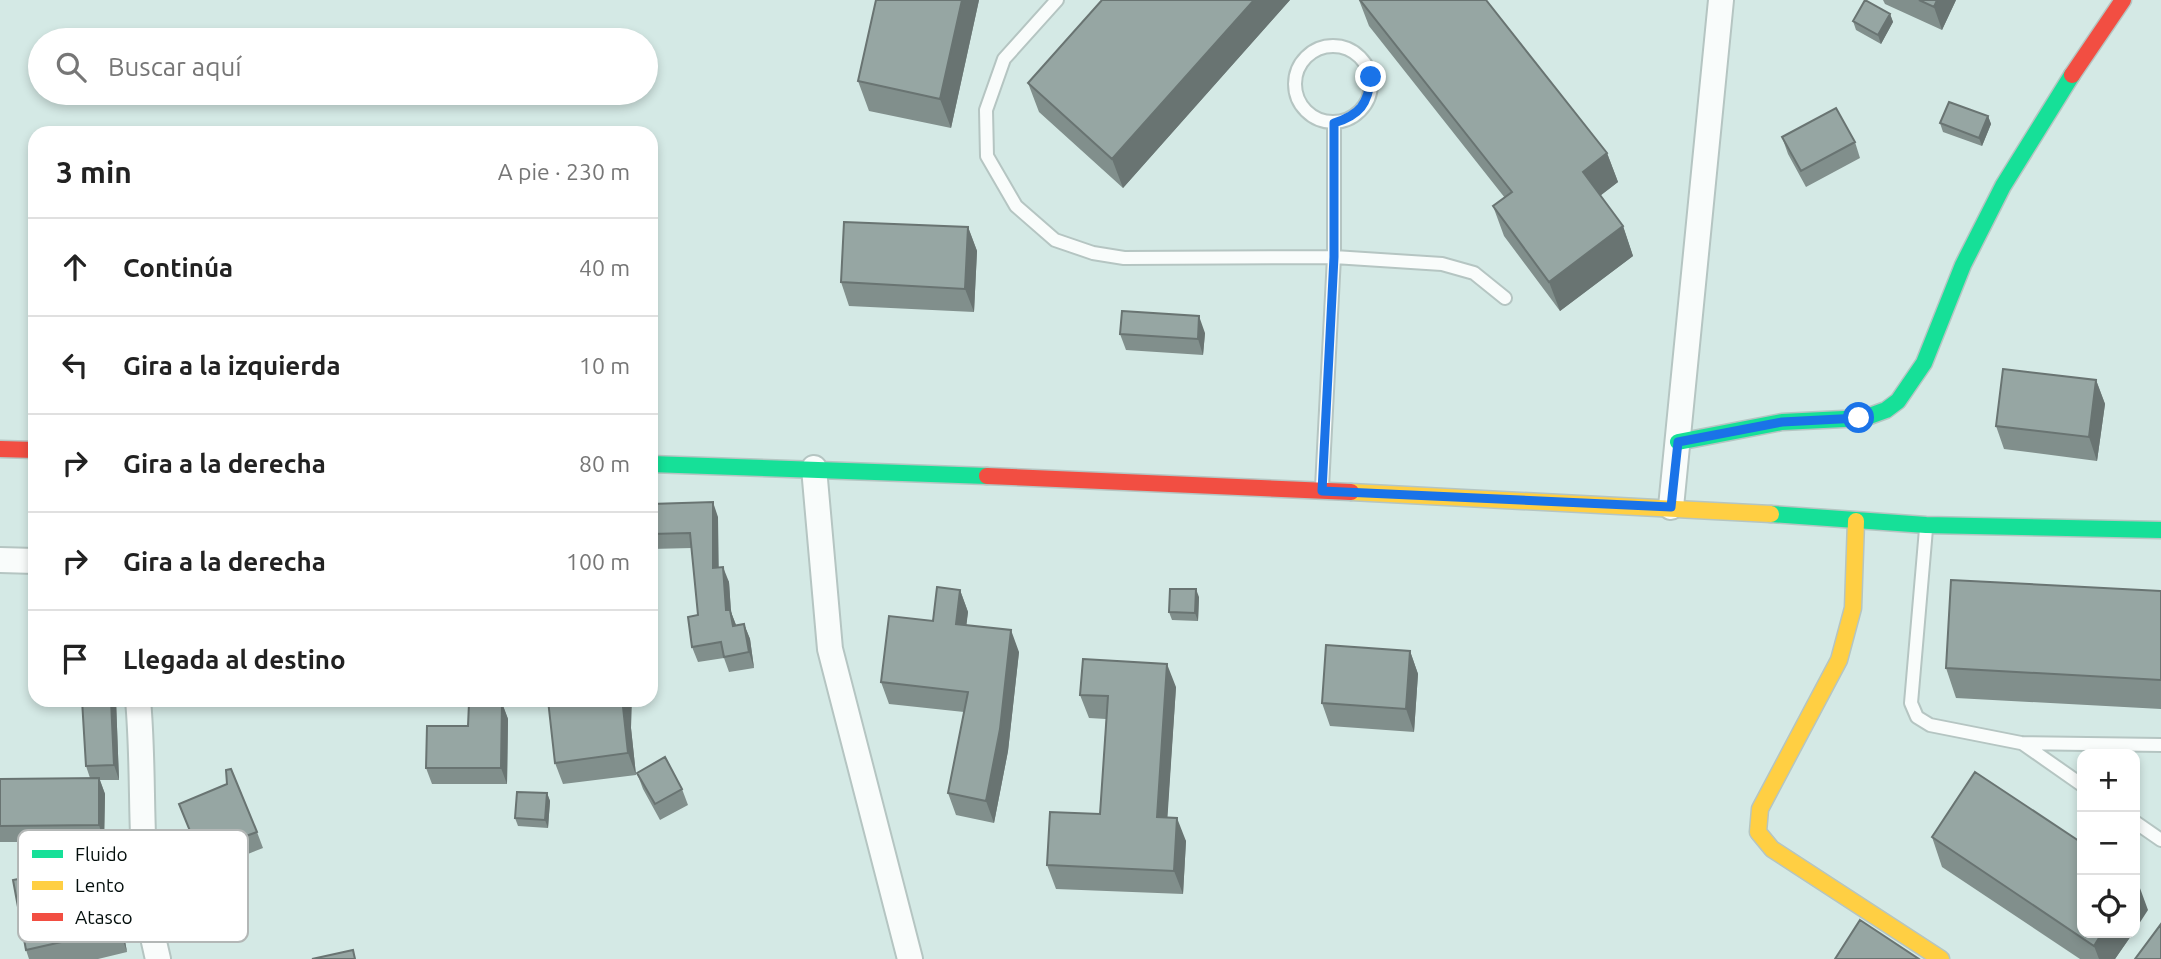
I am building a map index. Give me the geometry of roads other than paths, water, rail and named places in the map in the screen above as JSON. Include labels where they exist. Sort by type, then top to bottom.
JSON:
[{"type":"main road","points":[[1678,442],[1782,422],[1859,418],[1885,411],[1907,391],[1933,343],[1964,260],[1990,206],[2029,140],[2123,0]]},
{"type":"main road","points":[[0,449],[28,450]]},
{"type":"main road","points":[[658,464],[814,468],[1671,507],[1926,525],[2161,530]]},
{"type":"main road","points":[[1856,521],[1853,608],[1839,660],[1760,809],[1758,832],[1772,849],[1941,959]]},
{"type":"street","points":[[1671,507],[1721,0]]},
{"type":"street","points":[[814,468],[831,649],[910,959]]},
{"type":"street","points":[[0,560],[28,561]]},
{"type":"street","points":[[138,707],[142,830]]},
{"type":"street","points":[[153,942],[158,959]]},
{"type":"lane","points":[[1057,0],[1004,59],[986,110],[987,156],[1016,206],[1055,240],[1093,253],[1124,258],[1334,257],[1443,264],[1474,273],[1505,298]]},
{"type":"lane","points":[[1342,47],[1361,58],[1371,77],[1368,99],[1354,116],[1334,123],[1313,118],[1298,102],[1294,80],[1302,61],[1320,48],[1342,47]]},
{"type":"lane","points":[[1322,491],[1334,257],[1334,123]]},
{"type":"lane","points":[[1926,525],[1911,703],[1917,717],[1930,725],[2021,743],[2161,745]]},
{"type":"lane","points":[[2021,743],[2077,782]]},
{"type":"lane","points":[[2140,825],[2161,840]]}]
